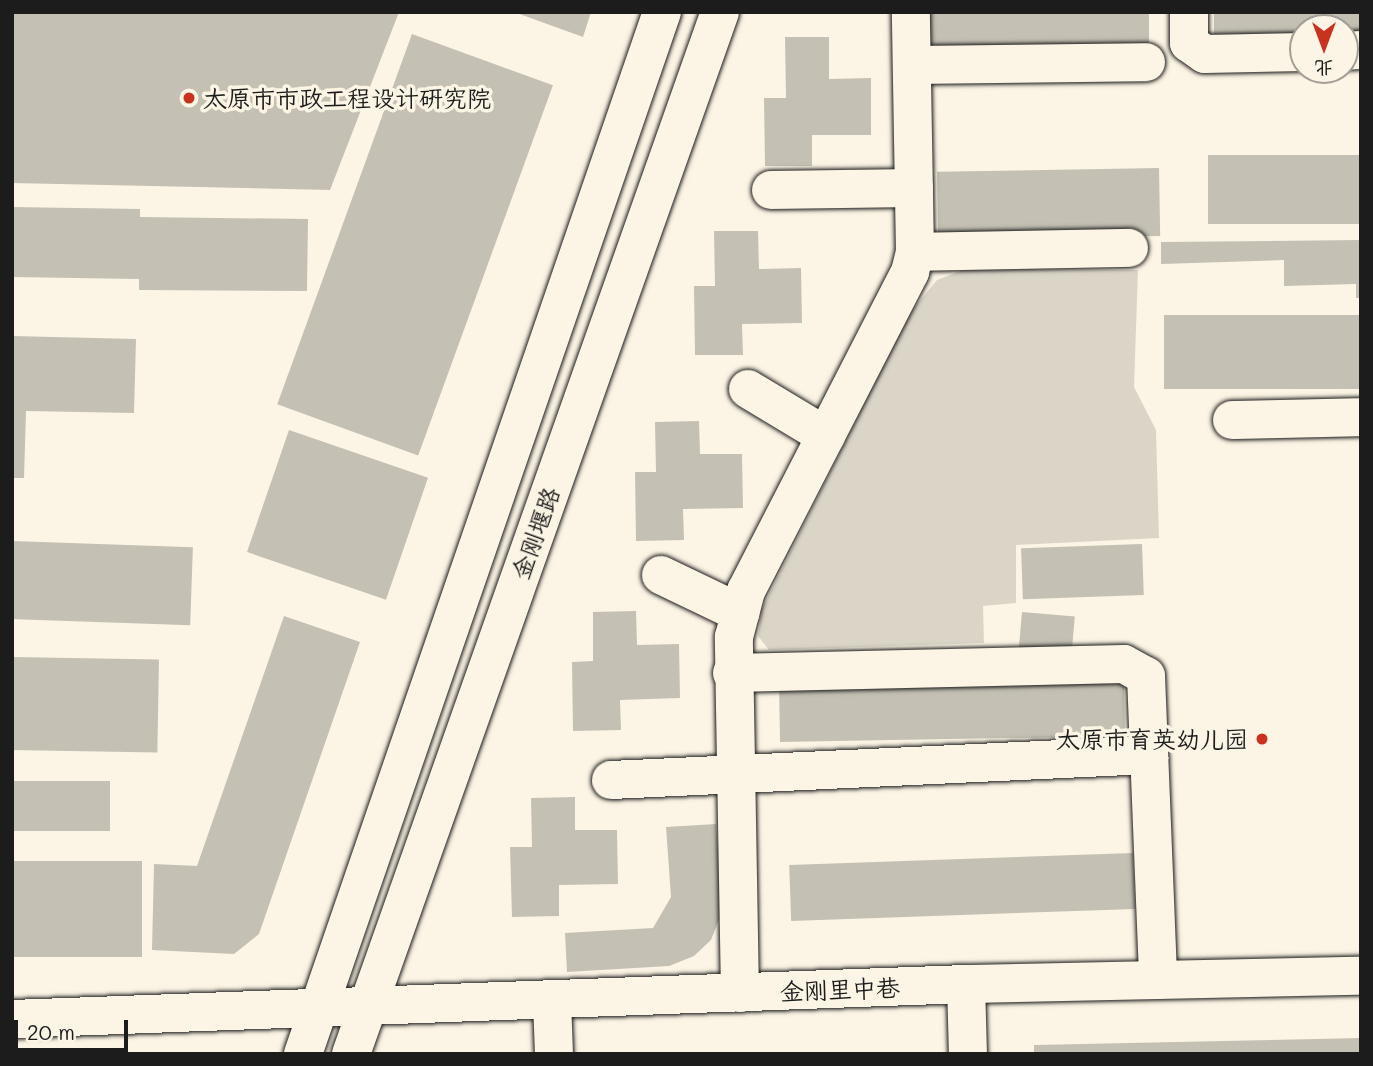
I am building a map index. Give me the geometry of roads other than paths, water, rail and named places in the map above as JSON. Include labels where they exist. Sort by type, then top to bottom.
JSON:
[{"type":"street","points":[[303,1054],[662,12]]},
{"type":"street","name":"金刚堰路","points":[[351,1054],[720,12]]},
{"type":"street","points":[[740,993],[732,673],[740,613],[746,591],[910,272],[915,252],[911,12]]},
{"type":"street","points":[[1189,12],[1189,43],[1205,54],[1289,52]]},
{"type":"street","points":[[912,65],[1146,62]]},
{"type":"street","points":[[771,190],[914,188]]},
{"type":"street","points":[[915,252],[1129,248]]},
{"type":"street","points":[[748,389],[826,436]]},
{"type":"street","points":[[1232,420],[1361,416]]},
{"type":"street","points":[[661,575],[740,613]]},
{"type":"street","points":[[732,673],[1124,664],[1146,676],[1158,980]]},
{"type":"street","points":[[611,780],[1149,755]]},
{"type":"street","name":"金刚里中巷","points":[[12,1019],[966,984],[1361,976]]},
{"type":"street","points":[[966,984],[968,1054]]},
{"type":"street","points":[[552,1000],[554,1054]]},
{"type":"place","name":"太原市市政工程设计研究院","points":[[189,98]]},
{"type":"place","name":"太原市育英幼儿园","points":[[1262,739]]}]
